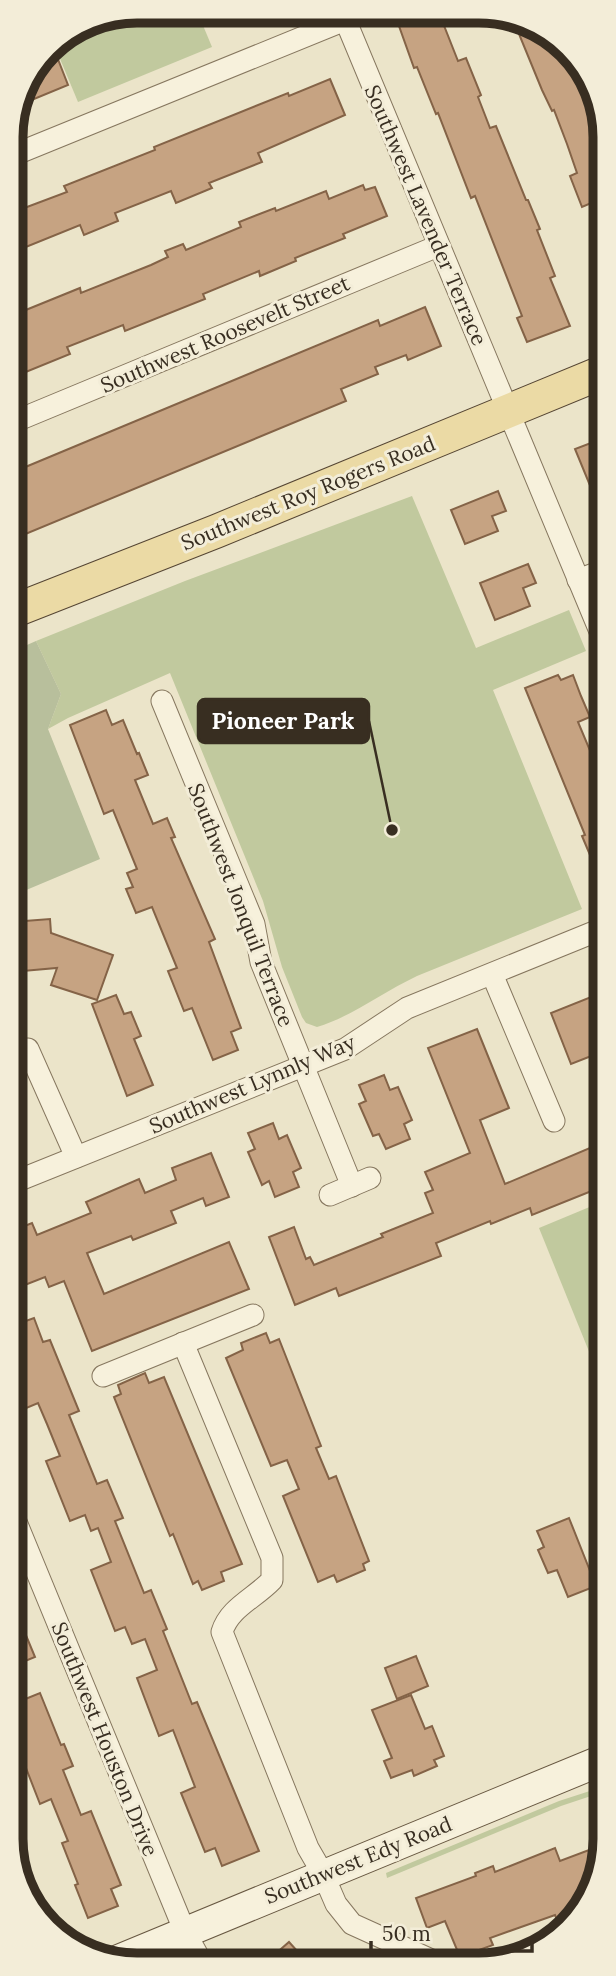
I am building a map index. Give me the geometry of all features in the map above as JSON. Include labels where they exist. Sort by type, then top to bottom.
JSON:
[{"type":"main road","name":"Southwest Roy Rogers Road","points":[[23,607],[217,531],[593,376]]},
{"type":"main road","name":"Southwest Edy Road","points":[[135,1953],[593,1764]]},
{"type":"street","points":[[23,151],[327,23]]},
{"type":"street","name":"Southwest Lavender Terrace","points":[[347,23],[593,615]]},
{"type":"street","name":"Southwest Roosevelt Street","points":[[23,418],[438,246]]},
{"type":"street","points":[[578,580],[593,574]]},
{"type":"street","name":"Southwest Jonquil Terrace","points":[[162,701],[254,924],[261,961],[303,1066],[361,1182],[330,1195]]},
{"type":"street","name":"Southwest Lynnly Way","points":[[23,1179],[345,1049],[407,1008],[593,933]]},
{"type":"street","points":[[492,974],[554,1121]]},
{"type":"street","points":[[28,1049],[76,1157]]},
{"type":"street","points":[[103,1376],[253,1315]]},
{"type":"street","points":[[183,1343],[272,1558],[272,1580],[226,1620],[222,1632],[308,1848],[336,1904],[352,1924],[416,1953]]},
{"type":"street","name":"Southwest Houston Drive","points":[[23,1561],[197,1953]]},
{"type":"green space","points":[[202,23],[212,47],[78,102],[58,54],[73,42],[93,31],[115,25]]},
{"type":"green space","points":[[412,496],[476,648],[569,610],[586,651],[493,690],[582,909],[417,976],[343,1017],[317,1027],[306,1023],[302,1017],[282,967],[263,901],[170,673],[48,729],[61,694],[36,641],[185,581]]},
{"type":"green space","points":[[36,641],[61,694],[48,729],[100,859],[23,891],[23,647]]},
{"type":"green space","points":[[593,1206],[593,1361],[539,1228]]},
{"type":"green space","points":[[593,1790],[593,1795],[387,1878],[386,1873],[559,1801]]},
{"type":"building","points":[[398,23],[443,23],[458,61],[466,58],[481,95],[478,97],[490,128],[496,126],[528,200],[555,276],[550,278],[570,326],[527,342],[517,318],[522,316],[475,196],[471,198],[438,113],[436,114],[417,67],[414,68]]},
{"type":"building","points":[[517,30],[549,46],[560,56],[570,67],[587,100],[593,137],[593,202],[582,207],[570,176],[577,173],[554,110],[552,111]]},
{"type":"building","points":[[57,56],[68,85],[29,101],[42,73]]},
{"type":"building","points":[[330,79],[345,115],[258,153],[262,162],[209,183],[212,188],[176,203],[171,191],[115,213],[118,221],[84,235],[80,225],[23,248],[23,208],[67,192],[64,186],[155,150],[154,147],[288,93],[289,96]]},
{"type":"building","points":[[363,185],[365,190],[375,187],[387,216],[343,234],[345,238],[295,258],[296,261],[260,276],[259,271],[203,294],[205,299],[125,331],[123,325],[67,347],[70,354],[23,373],[23,311],[80,288],[81,293],[151,265],[168,257],[165,251],[183,244],[186,250],[241,227],[239,222],[275,208],[276,211],[326,191],[329,199]]},
{"type":"building","points":[[425,307],[441,346],[408,360],[406,355],[375,367],[378,374],[341,389],[346,401],[23,535],[23,468],[378,320],[380,326]]},
{"type":"building","points":[[593,442],[593,493],[575,449]]},
{"type":"building","points":[[498,491],[506,511],[492,516],[498,531],[465,544],[451,510]]},
{"type":"building","points":[[528,564],[536,583],[523,588],[530,606],[495,620],[480,583]]},
{"type":"building","points":[[558,675],[561,680],[573,675],[590,717],[578,722],[591,753],[593,752],[593,862],[582,836],[585,835],[525,688]]},
{"type":"building","points":[[106,710],[112,725],[123,720],[137,754],[139,753],[148,775],[135,780],[153,824],[167,818],[175,837],[171,838],[215,939],[209,942],[241,1028],[231,1032],[238,1050],[213,1060],[192,1008],[184,1011],[168,971],[177,968],[152,907],[136,913],[126,889],[133,887],[127,873],[137,869],[113,810],[104,814],[70,725]]},
{"type":"building","points":[[50,919],[51,933],[113,955],[97,1000],[51,985],[57,968],[23,971],[23,921]]},
{"type":"building","points":[[116,995],[124,1014],[131,1012],[141,1036],[134,1039],[153,1085],[127,1096],[92,1004]]},
{"type":"building","points":[[591,997],[593,1055],[571,1064],[551,1013]]},
{"type":"building","points":[[477,1029],[509,1108],[480,1120],[505,1184],[593,1147],[593,1190],[532,1215],[530,1208],[491,1224],[490,1221],[436,1243],[441,1256],[339,1296],[336,1288],[295,1305],[269,1237],[294,1227],[306,1259],[310,1257],[314,1265],[383,1237],[381,1234],[433,1213],[425,1193],[433,1190],[425,1172],[470,1153],[428,1048]]},
{"type":"building","points":[[384,1075],[390,1090],[398,1087],[412,1120],[404,1124],[410,1139],[386,1149],[379,1134],[373,1136],[359,1104],[366,1101],[359,1085]]},
{"type":"building","points":[[273,1123],[279,1139],[287,1135],[301,1168],[293,1172],[299,1187],[275,1197],[269,1181],[262,1185],[248,1152],[255,1149],[248,1133]]},
{"type":"building","points":[[211,1153],[229,1197],[206,1206],[203,1198],[171,1211],[176,1223],[133,1240],[131,1236],[87,1253],[104,1294],[229,1242],[249,1289],[92,1351],[64,1281],[49,1287],[45,1277],[23,1286],[23,1227],[32,1223],[37,1235],[91,1213],[86,1202],[139,1179],[145,1193],[176,1180],[172,1168]]},
{"type":"building","points":[[34,1318],[43,1342],[50,1340],[79,1411],[69,1415],[97,1484],[107,1480],[123,1518],[115,1521],[144,1593],[151,1590],[167,1629],[163,1631],[192,1704],[197,1702],[259,1851],[222,1866],[215,1848],[205,1852],[181,1793],[195,1787],[173,1730],[159,1736],[137,1678],[157,1670],[145,1639],[132,1644],[125,1627],[115,1631],[91,1570],[111,1562],[98,1528],[91,1531],[85,1515],[70,1521],[46,1461],[60,1456],[47,1424],[38,1403],[24,1409],[23,1407],[23,1322]]},
{"type":"building","points":[[266,1333],[270,1343],[279,1339],[321,1446],[316,1448],[329,1479],[336,1476],[369,1561],[363,1564],[365,1570],[337,1582],[334,1575],[318,1582],[283,1496],[299,1489],[287,1460],[271,1466],[226,1358],[243,1350],[241,1343]]},
{"type":"building","points":[[145,1373],[149,1383],[164,1377],[242,1564],[221,1572],[224,1581],[202,1590],[198,1581],[193,1584],[173,1534],[170,1536],[114,1397],[121,1394],[118,1385]]},
{"type":"building","points":[[569,1518],[593,1578],[593,1587],[568,1597],[557,1570],[548,1573],[538,1550],[544,1547],[537,1531]]},
{"type":"building","points":[[23,1628],[35,1657],[23,1662]]},
{"type":"building","points":[[416,1656],[428,1686],[397,1699],[385,1668]]},
{"type":"building","points":[[40,1693],[61,1745],[64,1744],[73,1766],[63,1770],[81,1815],[91,1811],[121,1885],[111,1889],[118,1906],[88,1918],[62,1843],[68,1841],[51,1799],[40,1804],[23,1760],[23,1700]]},
{"type":"building","points":[[411,1695],[425,1729],[432,1726],[444,1756],[434,1760],[437,1766],[414,1776],[412,1770],[391,1778],[384,1761],[392,1758],[372,1710]]},
{"type":"building","points":[[555,1848],[560,1861],[593,1849],[585,1883],[558,1921],[555,1915],[490,1938],[493,1945],[471,1953],[458,1953],[445,1921],[427,1928],[416,1898],[476,1876],[475,1873],[493,1866],[495,1872]]},
{"type":"building","points":[[289,1942],[299,1953],[276,1953]]},
{"type":"place","name":"Pioneer Park","points":[[392,830]]}]
